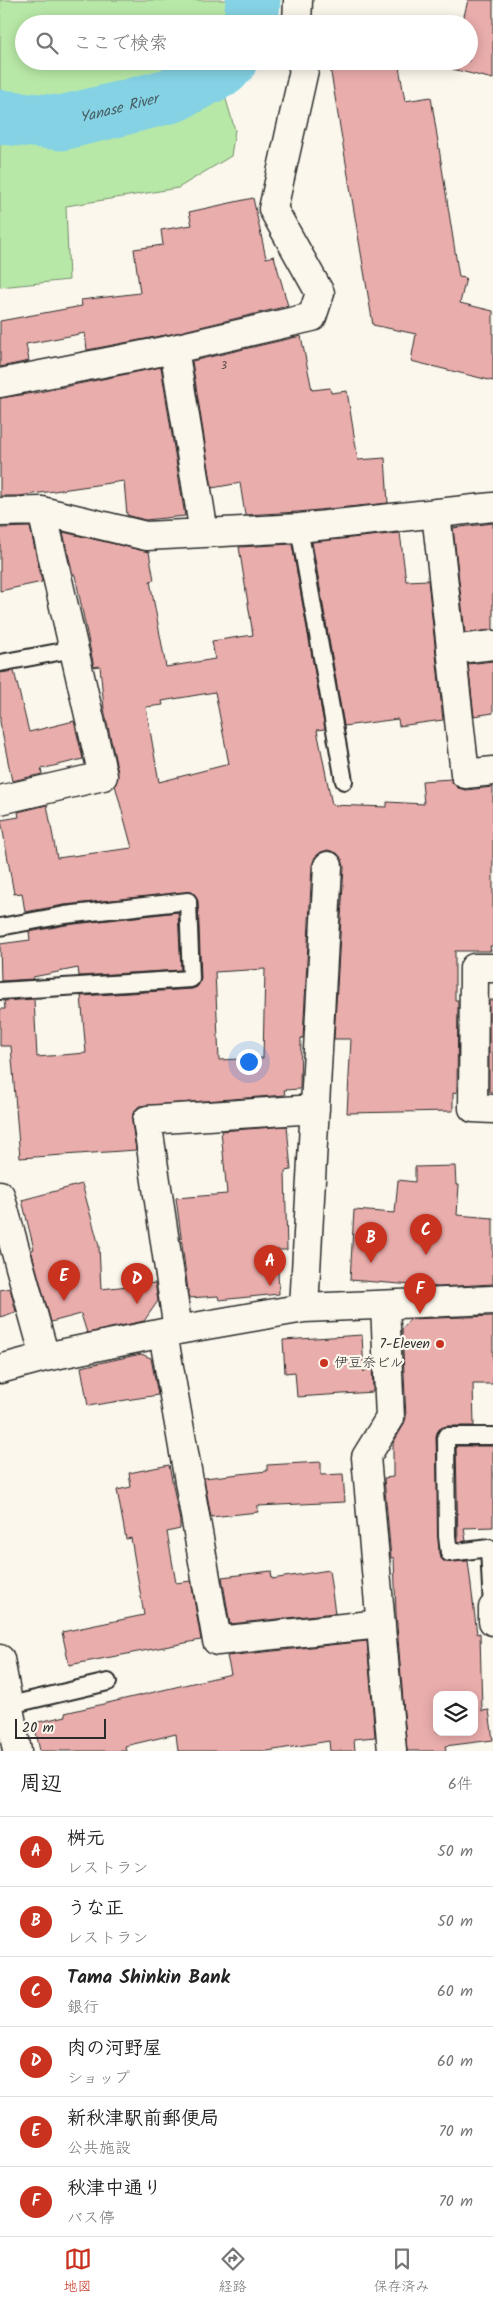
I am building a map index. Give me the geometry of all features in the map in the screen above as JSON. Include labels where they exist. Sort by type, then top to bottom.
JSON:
[{"type":"street","points":[[297,15],[298,0]]},
{"type":"street","points":[[0,384],[174,349],[312,317],[320,293],[273,209],[304,70]]},
{"type":"street","points":[[174,349],[204,533]]},
{"type":"street","points":[[0,512],[42,511],[146,536],[299,528],[493,507]]},
{"type":"street","points":[[0,800],[103,776],[42,511]]},
{"type":"street","points":[[436,513],[465,774],[493,771]]},
{"type":"street","points":[[451,650],[493,645]]},
{"type":"street","points":[[304,1308],[328,866]]},
{"type":"street","points":[[493,968],[474,968],[473,1108],[493,1109]]},
{"type":"street","points":[[315,1109],[147,1120],[170,1331],[217,1641],[381,1624]]},
{"type":"street","points":[[0,1195],[4,1223],[45,1357]]},
{"type":"street","points":[[0,1369],[45,1357],[170,1331],[304,1308],[493,1300]]},
{"type":"street","points":[[385,1305],[390,1418],[366,1457],[392,1751]]},
{"type":"street","points":[[0,1659],[17,1751]]},
{"type":"lane","points":[[299,528],[344,781]]},
{"type":"lane","points":[[0,663],[74,649]]},
{"type":"lane","points":[[0,927],[64,915],[188,901],[190,979],[0,991]]},
{"type":"lane","points":[[493,1436],[446,1436],[447,1536],[450,1553],[489,1548],[493,1612]]},
{"type":"lane","points":[[10,1705],[108,1682]]},
{"type":"green space","points":[[0,0],[239,0],[240,15],[15,15],[15,70],[203,70],[197,76],[55,110],[0,103]]},
{"type":"green space","points":[[222,86],[235,130],[231,156],[178,188],[66,206],[69,280],[0,287],[0,132],[48,139]]},
{"type":"building","points":[[468,0],[493,0],[493,79],[456,70],[478,70],[478,15],[464,15]]},
{"type":"building","points":[[330,70],[400,70],[405,101],[431,97],[459,277],[466,278],[460,303],[493,311],[493,381],[411,361],[416,334],[373,325]]},
{"type":"building","points":[[253,198],[266,258],[274,256],[288,306],[171,334],[87,350],[85,333],[26,344],[29,361],[0,367],[0,321],[82,306],[81,300],[140,293],[134,249],[163,245],[161,230],[192,225],[189,212]]},
{"type":"building","points":[[301,336],[312,390],[330,388],[331,393],[347,391],[358,460],[385,458],[388,503],[245,515],[240,483],[212,488],[192,361]]},
{"type":"building","points":[[161,367],[185,516],[145,520],[127,515],[124,481],[19,496],[0,496],[0,398],[34,393]]},
{"type":"building","points":[[493,523],[493,630],[465,633],[453,528]]},
{"type":"building","points":[[30,527],[42,582],[0,591],[0,528]]},
{"type":"building","points":[[63,532],[149,552],[154,580],[150,581],[166,667],[215,659],[212,641],[253,635],[239,547],[292,544],[325,729],[317,730],[332,805],[387,807],[387,802],[424,804],[422,781],[451,779],[458,788],[466,790],[493,787],[493,946],[490,946],[491,951],[455,951],[455,1000],[458,1000],[457,1092],[453,1093],[453,1111],[347,1113],[351,1039],[334,1039],[344,867],[342,859],[337,853],[328,850],[321,852],[315,857],[312,865],[303,1038],[301,1038],[300,1089],[284,1090],[285,1095],[139,1106],[133,1113],[132,1122],[136,1150],[20,1158],[11,1046],[0,1046],[0,1009],[5,1009],[4,1001],[34,999],[37,1057],[86,1053],[81,996],[192,989],[197,987],[201,979],[198,901],[192,892],[64,905],[25,912],[22,893],[14,894],[1,820],[19,817],[18,812],[47,805],[57,858],[132,848],[115,785],[118,772],[104,709],[100,666],[94,667],[75,575],[73,575]],"holes":[[[215,692],[229,764],[159,782],[146,707],[163,705],[162,701]],[[265,969],[263,1058],[219,1060],[215,972]]]},
{"type":"building","points":[[400,533],[406,581],[428,580],[443,720],[399,726],[398,719],[344,726],[312,542]]},
{"type":"building","points":[[493,661],[493,713],[474,716],[468,664]]},
{"type":"building","points":[[14,671],[29,732],[74,721],[83,759],[41,769],[42,774],[12,781],[0,722],[0,673]]},
{"type":"building","points":[[178,912],[181,970],[79,976],[78,968],[33,977],[33,979],[1,981],[0,944],[30,940],[29,932],[66,925]]},
{"type":"building","points":[[489,1000],[493,1000],[493,1092],[489,1092]]},
{"type":"building","points":[[287,1126],[291,1170],[285,1171],[287,1250],[277,1250],[279,1294],[219,1300],[218,1296],[189,1298],[176,1198],[227,1194],[221,1131]]},
{"type":"building","points":[[455,1166],[456,1185],[459,1185],[457,1215],[493,1218],[493,1284],[438,1287],[350,1280],[354,1210],[395,1213],[398,1180],[415,1182],[415,1167]]},
{"type":"building","points":[[82,1184],[99,1246],[101,1289],[155,1283],[158,1301],[144,1321],[87,1333],[81,1314],[51,1322],[31,1250],[34,1249],[22,1200]]},
{"type":"building","points":[[10,1288],[16,1312],[0,1317],[0,1290]]},
{"type":"building","points":[[493,1316],[493,1384],[473,1384],[474,1426],[446,1426],[438,1431],[436,1436],[439,1554],[446,1562],[468,1561],[477,1634],[480,1633],[482,1711],[489,1710],[493,1740],[445,1746],[446,1751],[407,1751],[396,1613],[394,1558],[391,1558],[384,1478],[393,1477],[393,1443],[406,1418],[402,1329],[410,1319]]},
{"type":"building","name":"伊豆奈ビル","points":[[362,1335],[364,1372],[372,1363],[373,1392],[297,1397],[295,1372],[285,1373],[283,1340]]},
{"type":"building","points":[[141,1354],[151,1358],[158,1395],[88,1406],[81,1367]]},
{"type":"building","points":[[456,1446],[493,1446],[493,1527],[464,1528],[466,1541],[458,1542]]},
{"type":"building","points":[[321,1462],[321,1475],[343,1474],[345,1502],[257,1506],[258,1512],[211,1517],[204,1478],[267,1471],[267,1465]]},
{"type":"building","points":[[169,1465],[180,1521],[180,1529],[167,1532],[176,1583],[191,1581],[201,1640],[69,1665],[62,1632],[144,1615],[131,1538],[126,1539],[117,1490],[131,1487],[129,1473]]},
{"type":"building","points":[[329,1570],[335,1613],[230,1624],[222,1577],[271,1571],[272,1579]]},
{"type":"building","points":[[367,1641],[375,1737],[354,1739],[355,1751],[330,1751],[329,1741],[268,1751],[178,1751],[176,1734],[125,1746],[126,1751],[40,1751],[34,1723],[66,1716],[65,1713],[231,1674],[227,1656]]},
{"type":"waterway","name":"Yanase River","points":[[252,15],[253,0]]},
{"type":"waterway","name":"Yanase River","points":[[0,117],[61,123],[173,95],[221,70]]},
{"type":"place","name":"Tama Shinkin Bank","points":[[426,1255]]},
{"type":"place","name":"うな正","points":[[371,1263]]},
{"type":"place","name":"桝元","points":[[270,1286]]},
{"type":"place","name":"新秋津駅前郵便局","points":[[64,1301]]},
{"type":"place","name":"肉の河野屋","points":[[137,1304]]},
{"type":"place","name":"秋津中通り","points":[[420,1314]]},
{"type":"place","name":"7-Eleven","points":[[440,1344]]},
{"type":"place","name":"伊豆奈ビル","points":[[324,1363]]}]
